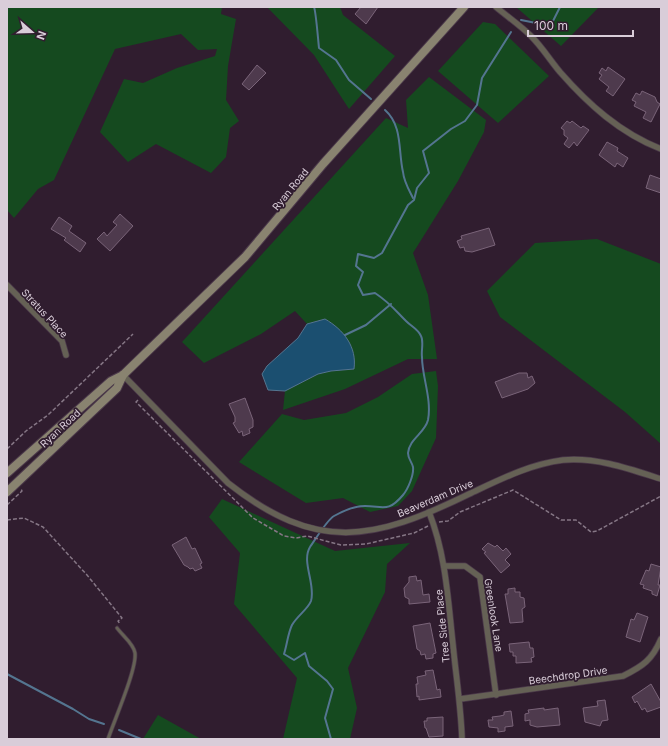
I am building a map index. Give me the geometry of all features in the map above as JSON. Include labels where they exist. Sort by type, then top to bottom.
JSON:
[{"type":"main road","name":"Ryan Road","points":[[7,473],[110,381],[123,375],[245,257],[322,164],[464,7]]},
{"type":"main road","name":"Ryan Road","points":[[7,492],[117,388],[123,375]]},
{"type":"street","points":[[496,7],[531,37],[581,95],[599,112],[619,127],[661,149]]},
{"type":"street","name":"Stratus Place","points":[[7,285],[62,341],[66,355]]},
{"type":"street","name":"Beaverdam Drive","points":[[123,375],[228,484],[266,511],[291,522],[327,532],[346,533],[378,530],[430,512],[504,477],[533,467],[564,460],[594,461],[617,465],[661,479]]},
{"type":"street","name":"Tree Side Place","points":[[430,512],[444,566],[460,699],[462,739]]},
{"type":"street","name":"Greenlook Lane","points":[[444,566],[465,566],[480,577],[496,695]]},
{"type":"street","name":"Beechdrop Drive","points":[[460,699],[623,676],[642,666],[655,652],[661,638]]},
{"type":"lane","points":[[108,739],[134,662],[135,652],[131,644],[117,628]]},
{"type":"path","points":[[7,449],[26,431],[48,415],[133,334]]},
{"type":"path","points":[[312,537],[341,545],[366,544],[414,533],[434,524],[448,521],[464,510],[513,490],[561,520],[576,520],[591,532],[597,531],[661,496]]},
{"type":"path","points":[[7,520],[18,517],[24,518],[43,527],[87,575],[122,618],[118,621],[121,624],[117,628]]},
{"type":"green space","points":[[7,7],[222,7],[221,14],[236,19],[228,66],[226,100],[239,121],[230,128],[226,157],[211,173],[156,144],[128,162],[100,132],[124,79],[143,83],[177,68],[215,56],[217,49],[198,50],[181,34],[115,49],[54,180],[38,189],[14,218],[7,210]]},
{"type":"green space","points":[[267,7],[340,7],[343,15],[395,56],[349,109],[314,55]]},
{"type":"green space","points":[[516,7],[599,7],[561,46]]},
{"type":"green space","points":[[483,22],[495,24],[549,76],[498,123],[438,71]]},
{"type":"green space","points":[[429,77],[486,120],[484,132],[458,181],[413,253],[428,295],[437,359],[408,359],[345,389],[283,410],[285,391],[318,374],[354,369],[325,319],[307,324],[295,311],[261,334],[204,363],[182,342],[386,118],[408,128],[406,100]]},
{"type":"green space","points":[[597,239],[661,264],[661,444],[625,412],[500,317],[487,291],[535,243]]},
{"type":"green space","points":[[436,371],[438,386],[436,438],[412,491],[398,506],[370,512],[343,498],[306,503],[239,462],[282,414],[304,420],[346,413],[378,397],[412,374]]},
{"type":"green space","points":[[222,499],[335,551],[410,543],[387,564],[385,592],[348,668],[357,708],[350,739],[283,739],[297,678],[234,604],[240,553],[209,517]]},
{"type":"green space","points":[[158,715],[201,739],[143,739]]},
{"type":"water","points":[[325,319],[338,328],[348,340],[353,353],[354,369],[318,374],[285,391],[268,390],[262,374],[267,366],[298,338],[307,324]]},
{"type":"building","points":[[361,7],[378,7],[366,24],[355,14]]},
{"type":"building","points":[[257,65],[266,73],[249,90],[242,84]]},
{"type":"building","points":[[608,67],[625,79],[613,96],[606,91],[609,87],[599,79],[602,75],[599,73],[602,68],[606,71]]},
{"type":"building","points":[[642,91],[655,97],[657,102],[660,104],[651,122],[643,118],[646,112],[634,106],[636,102],[632,100],[636,93],[640,95]]},
{"type":"building","points":[[567,121],[570,123],[572,121],[581,128],[583,126],[589,130],[577,146],[574,142],[569,148],[564,144],[568,138],[564,135],[564,130],[561,128]]},
{"type":"building","points":[[607,142],[618,148],[617,151],[628,158],[623,167],[617,163],[615,167],[599,155]]},
{"type":"building","points":[[650,175],[661,179],[661,193],[646,188]]},
{"type":"building","points":[[120,214],[133,226],[110,251],[97,239],[104,232],[107,236],[117,225],[113,222]]},
{"type":"building","points":[[59,217],[72,226],[69,231],[86,243],[80,252],[64,240],[66,238],[51,229]]},
{"type":"building","points":[[489,228],[495,245],[472,252],[465,251],[464,247],[460,248],[457,241],[462,239],[461,236]]},
{"type":"building","points":[[519,373],[527,373],[528,378],[532,376],[535,383],[528,389],[502,398],[495,382]]},
{"type":"building","points":[[245,398],[253,420],[253,427],[249,429],[250,433],[243,436],[242,431],[239,433],[233,423],[235,422],[235,417],[229,404]]},
{"type":"building","points":[[186,537],[192,549],[195,548],[202,563],[200,564],[202,568],[195,571],[193,568],[190,569],[184,565],[172,545]]},
{"type":"building","points":[[488,543],[495,547],[497,545],[503,551],[506,548],[511,554],[505,560],[510,565],[501,573],[484,553],[486,552],[482,549]]},
{"type":"building","points":[[651,564],[661,567],[658,585],[660,585],[657,596],[652,594],[652,591],[643,588],[644,585],[640,584],[646,570],[649,571]]},
{"type":"building","points":[[416,576],[417,581],[421,580],[423,595],[429,594],[430,602],[409,604],[409,599],[405,597],[404,588],[409,582],[409,577]]},
{"type":"building","points":[[515,588],[515,592],[520,592],[520,597],[524,598],[525,607],[522,609],[523,622],[510,623],[505,594],[508,594],[508,589]]},
{"type":"building","points":[[637,613],[648,617],[640,642],[626,637],[631,619],[634,620]]},
{"type":"building","points":[[430,623],[436,653],[433,654],[433,658],[426,659],[425,654],[421,655],[420,651],[417,649],[413,626]]},
{"type":"building","points":[[529,642],[530,648],[533,648],[534,657],[531,658],[532,662],[516,663],[516,656],[513,656],[513,652],[510,652],[509,644]]},
{"type":"building","points":[[433,670],[437,690],[440,689],[441,697],[419,700],[419,696],[417,697],[417,677],[426,675],[425,671]]},
{"type":"building","points":[[651,684],[661,702],[661,707],[647,712],[645,708],[642,710],[637,701],[635,703],[632,697]]},
{"type":"building","points":[[605,700],[608,720],[602,721],[600,726],[585,722],[583,708],[598,706],[597,701]]},
{"type":"building","points":[[544,708],[544,710],[558,708],[560,725],[537,727],[530,725],[530,720],[525,721],[525,714],[529,713],[528,710]]},
{"type":"building","points":[[511,711],[513,726],[505,727],[505,731],[498,732],[498,728],[489,727],[488,720],[493,720],[492,717],[504,715],[504,712]]},
{"type":"building","points":[[443,717],[443,736],[429,737],[424,721],[427,721],[427,718]]},
{"type":"waterway","points":[[314,7],[319,48],[336,60],[349,80],[371,99]]},
{"type":"waterway","points":[[521,20],[536,23],[552,23],[560,7]]},
{"type":"waterway","points":[[331,739],[325,718],[333,689],[327,681],[309,666],[305,653],[294,660],[284,654],[292,625],[311,601],[312,588],[307,559],[308,553],[310,547],[321,530],[334,516],[357,507],[385,507],[398,501],[407,489],[413,474],[412,465],[408,455],[409,448],[424,429],[428,420],[429,412],[428,396],[422,365],[421,336],[417,330],[375,293],[363,295],[358,285],[363,272],[356,266],[358,254],[374,258],[382,253],[408,205],[414,200],[417,188],[429,173],[423,151],[451,129],[465,121],[477,105],[482,78],[511,32]]},
{"type":"waterway","points":[[385,110],[395,123],[399,139],[404,176],[413,198]]},
{"type":"waterway","points":[[345,335],[366,325],[391,304]]},
{"type":"waterway","points":[[7,674],[89,719],[104,724]]},
{"type":"waterway","points":[[119,730],[141,739]]}]
